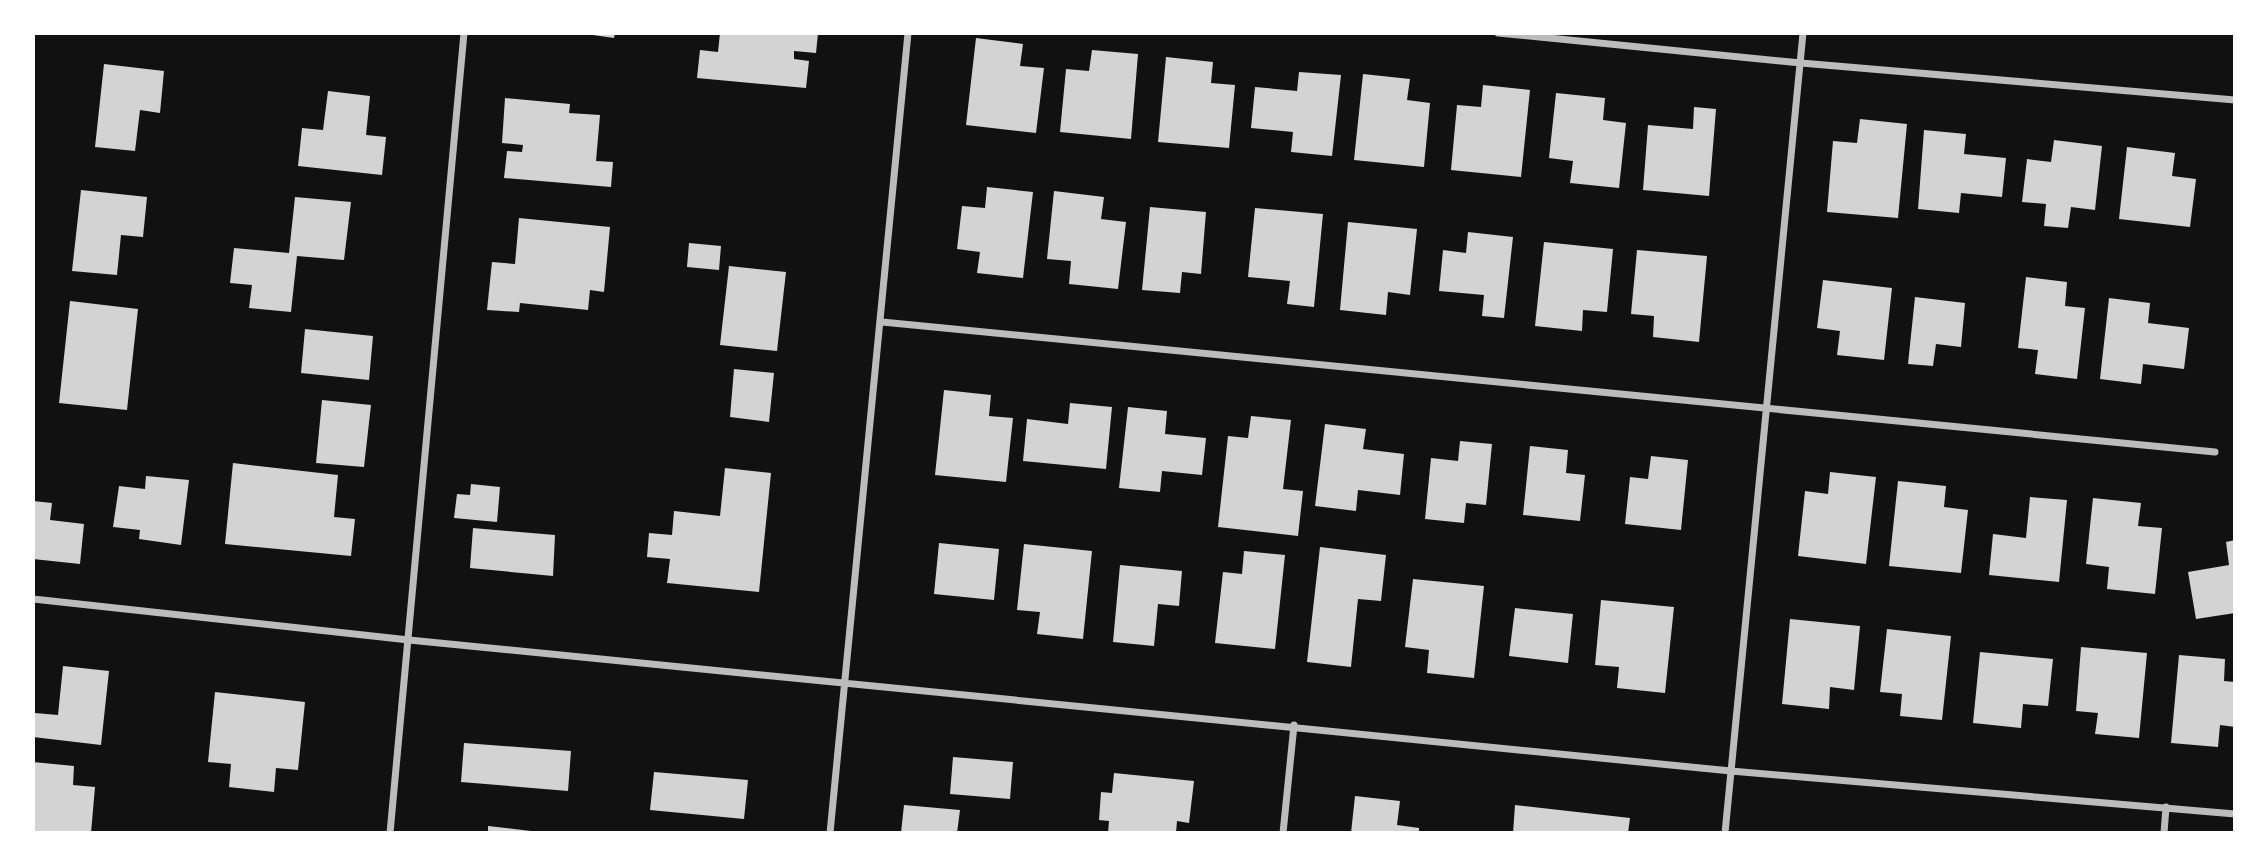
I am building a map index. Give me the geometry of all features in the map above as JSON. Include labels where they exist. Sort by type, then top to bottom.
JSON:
[{"type":"street","points":[[390,833],[464,33]]},
{"type":"street","points":[[830,833],[882,322],[908,33]]},
{"type":"street","points":[[1498,33],[1801,63],[2235,100]]},
{"type":"street","points":[[1725,833],[1802,33]]},
{"type":"street","points":[[882,322],[1334,369],[1767,406],[2215,452]]},
{"type":"street","points":[[33,599],[1731,771],[2235,814]]},
{"type":"street","points":[[1283,833],[1294,725]]},
{"type":"street","points":[[2164,833],[2166,807]]},
{"type":"building","points":[[579,33],[615,33],[614,38]]},
{"type":"building","points":[[720,33],[818,33],[816,53],[794,51],[794,59],[809,61],[806,88],[697,78],[700,50],[718,52]]},
{"type":"building","points":[[976,38],[1023,44],[1020,66],[1044,68],[1036,133],[966,125]]},
{"type":"building","points":[[1092,50],[1138,54],[1131,139],[1060,132],[1066,69],[1089,71]]},
{"type":"building","points":[[1166,57],[1213,62],[1211,83],[1235,85],[1229,148],[1158,142]]},
{"type":"building","points":[[104,64],[164,71],[160,113],[140,110],[135,151],[95,147]]},
{"type":"building","points":[[1299,72],[1341,75],[1332,156],[1291,152],[1293,132],[1251,128],[1255,87],[1297,91]]},
{"type":"building","points":[[1363,74],[1410,79],[1407,100],[1430,103],[1424,167],[1354,160]]},
{"type":"building","points":[[1483,85],[1530,90],[1521,177],[1451,170],[1457,105],[1481,107]]},
{"type":"building","points":[[328,91],[370,96],[366,135],[386,137],[382,175],[298,166],[302,128],[323,130]]},
{"type":"building","points":[[1556,93],[1605,98],[1603,120],[1626,123],[1619,188],[1570,183],[1573,161],[1549,158]]},
{"type":"building","points":[[505,98],[570,104],[569,113],[600,115],[596,161],[613,162],[611,187],[504,178],[507,151],[522,152],[523,145],[502,143]]},
{"type":"building","points":[[1694,107],[1716,109],[1709,196],[1643,190],[1648,125],[1693,129]]},
{"type":"building","points":[[1860,119],[1907,124],[1898,218],[1827,212],[1833,141],[1857,143]]},
{"type":"building","points":[[1924,130],[1966,134],[1964,154],[2006,158],[2002,197],[1961,193],[1959,213],[1918,209]]},
{"type":"building","points":[[2054,140],[2102,146],[2095,210],[2071,207],[2068,228],[2044,226],[2046,204],[2022,202],[2027,159],[2051,162]]},
{"type":"building","points":[[2127,147],[2175,153],[2172,176],[2196,179],[2190,227],[2119,219]]},
{"type":"building","points":[[987,187],[1033,192],[1023,278],[977,273],[980,252],[957,249],[962,206],[985,208]]},
{"type":"building","points":[[81,190],[147,197],[143,237],[121,235],[117,275],[72,271]]},
{"type":"building","points":[[1054,191],[1104,197],[1101,219],[1126,222],[1118,289],[1069,284],[1071,261],[1047,259]]},
{"type":"building","points":[[295,197],[351,202],[344,260],[297,256],[291,312],[249,308],[252,285],[230,283],[234,248],[289,253]]},
{"type":"building","points":[[1150,207],[1206,212],[1201,274],[1182,272],[1180,293],[1142,290]]},
{"type":"building","points":[[1255,208],[1323,214],[1314,307],[1287,304],[1290,281],[1248,277]]},
{"type":"building","points":[[519,218],[610,227],[604,292],[590,290],[588,310],[520,303],[519,312],[487,310],[492,262],[515,264]]},
{"type":"building","points":[[1348,222],[1417,229],[1410,295],[1388,292],[1386,315],[1340,310]]},
{"type":"building","points":[[1468,232],[1513,237],[1504,318],[1482,316],[1484,295],[1439,291],[1443,250],[1466,253]]},
{"type":"building","points":[[1544,242],[1613,249],[1607,312],[1583,310],[1582,331],[1535,326]]},
{"type":"building","points":[[689,243],[721,246],[719,270],[687,267]]},
{"type":"building","points":[[1637,250],[1707,256],[1699,342],[1653,337],[1654,316],[1631,314]]},
{"type":"building","points":[[729,266],[786,272],[777,351],[720,345]]},
{"type":"building","points":[[2026,277],[2067,282],[2065,306],[2085,308],[2077,379],[2035,374],[2038,350],[2018,348]]},
{"type":"building","points":[[1823,280],[1892,288],[1884,360],[1837,355],[1840,331],[1817,328]]},
{"type":"building","points":[[1915,297],[1965,303],[1961,347],[1936,344],[1933,366],[1908,364]]},
{"type":"building","points":[[2109,298],[2150,303],[2148,323],[2189,328],[2184,369],[2143,364],[2141,384],[2100,379]]},
{"type":"building","points":[[70,301],[138,309],[127,410],[59,403]]},
{"type":"building","points":[[305,329],[373,336],[369,380],[301,373]]},
{"type":"building","points":[[734,369],[774,373],[769,422],[730,417]]},
{"type":"building","points":[[944,390],[991,395],[989,416],[1013,418],[1006,482],[935,475]]},
{"type":"building","points":[[322,400],[371,405],[364,467],[316,463]]},
{"type":"building","points":[[1070,403],[1112,407],[1106,469],[1023,461],[1027,419],[1068,424]]},
{"type":"building","points":[[1128,407],[1167,411],[1165,434],[1206,438],[1202,475],[1162,471],[1160,492],[1119,488]]},
{"type":"building","points":[[1251,416],[1291,420],[1283,489],[1303,491],[1298,536],[1218,527],[1228,436],[1248,438]]},
{"type":"building","points":[[1325,424],[1366,429],[1363,449],[1404,454],[1400,495],[1358,490],[1356,511],[1315,506]]},
{"type":"building","points":[[1460,441],[1492,444],[1486,505],[1466,503],[1464,523],[1425,519],[1431,458],[1458,461]]},
{"type":"building","points":[[1530,446],[1568,450],[1566,473],[1585,475],[1580,521],[1523,515]]},
{"type":"building","points":[[1651,456],[1688,460],[1681,530],[1625,524],[1630,477],[1648,479]]},
{"type":"building","points":[[233,463],[338,475],[334,517],[355,519],[351,556],[225,544]]},
{"type":"building","points":[[725,468],[771,473],[759,592],[667,583],[670,559],[647,557],[649,533],[672,535],[674,511],[720,516]]},
{"type":"building","points":[[1830,472],[1876,477],[1866,564],[1798,556],[1805,491],[1828,494]]},
{"type":"building","points":[[146,476],[189,480],[181,545],[139,539],[140,530],[113,527],[119,486],[145,489]]},
{"type":"building","points":[[1898,481],[1946,486],[1944,507],[1968,510],[1961,573],[1889,566]]},
{"type":"building","points":[[471,484],[500,487],[497,522],[454,518],[457,494],[470,495]]},
{"type":"building","points":[[2030,497],[2067,500],[2059,582],[1989,575],[1993,534],[2026,538]]},
{"type":"building","points":[[2093,498],[2141,503],[2138,526],[2162,528],[2155,594],[2107,589],[2109,567],[2086,564]]},
{"type":"building","points":[[33,501],[52,503],[50,520],[84,524],[80,564],[33,559]]},
{"type":"building","points":[[473,528],[555,535],[553,576],[470,568]]},
{"type":"building","points":[[2235,540],[2235,613],[2196,619],[2188,572],[2229,565],[2226,542]]},
{"type":"building","points":[[939,543],[999,549],[994,600],[934,594]]},
{"type":"building","points":[[1024,544],[1092,551],[1083,639],[1037,634],[1040,612],[1017,610]]},
{"type":"building","points":[[1320,547],[1386,555],[1381,601],[1358,599],[1351,667],[1307,662]]},
{"type":"building","points":[[1244,551],[1285,555],[1275,649],[1215,643],[1223,572],[1242,574]]},
{"type":"building","points":[[1120,565],[1182,571],[1179,606],[1158,604],[1154,646],[1113,642]]},
{"type":"building","points":[[1413,579],[1484,586],[1474,678],[1427,673],[1429,650],[1405,647]]},
{"type":"building","points":[[1601,600],[1674,607],[1665,693],[1617,688],[1619,667],[1595,665]]},
{"type":"building","points":[[1515,608],[1573,614],[1568,663],[1509,656]]},
{"type":"building","points":[[1790,619],[1860,626],[1854,690],[1830,687],[1829,709],[1782,704]]},
{"type":"building","points":[[1887,629],[1951,636],[1942,720],[1900,716],[1902,694],[1880,692]]},
{"type":"building","points":[[2081,647],[2147,653],[2139,738],[2095,734],[2098,713],[2076,711]]},
{"type":"building","points":[[1980,652],[2053,659],[2048,706],[2023,704],[2021,728],[1973,723]]},
{"type":"building","points":[[2179,655],[2225,659],[2224,681],[2235,682],[2235,727],[2220,725],[2218,747],[2171,743]]},
{"type":"building","points":[[63,666],[109,671],[101,745],[33,737],[35,713],[58,715]]},
{"type":"building","points":[[215,692],[305,702],[298,770],[276,768],[274,792],[229,787],[231,764],[208,762]]},
{"type":"building","points":[[464,743],[571,751],[568,791],[461,782]]},
{"type":"building","points":[[953,757],[1013,762],[1010,799],[950,794]]},
{"type":"building","points":[[33,762],[74,766],[73,785],[95,787],[91,833],[33,833]]},
{"type":"building","points":[[654,772],[748,780],[744,819],[650,810]]},
{"type":"building","points":[[1114,773],[1194,781],[1189,823],[1177,821],[1176,833],[1108,833],[1109,821],[1099,820],[1101,792],[1112,793]]},
{"type":"building","points":[[1355,796],[1400,801],[1397,825],[1419,828],[1419,833],[1351,833]]},
{"type":"building","points":[[904,805],[960,810],[957,833],[901,833]]},
{"type":"building","points":[[1515,805],[1630,818],[1628,833],[1513,833]]},
{"type":"building","points":[[488,826],[531,831],[531,833],[488,833]]}]
